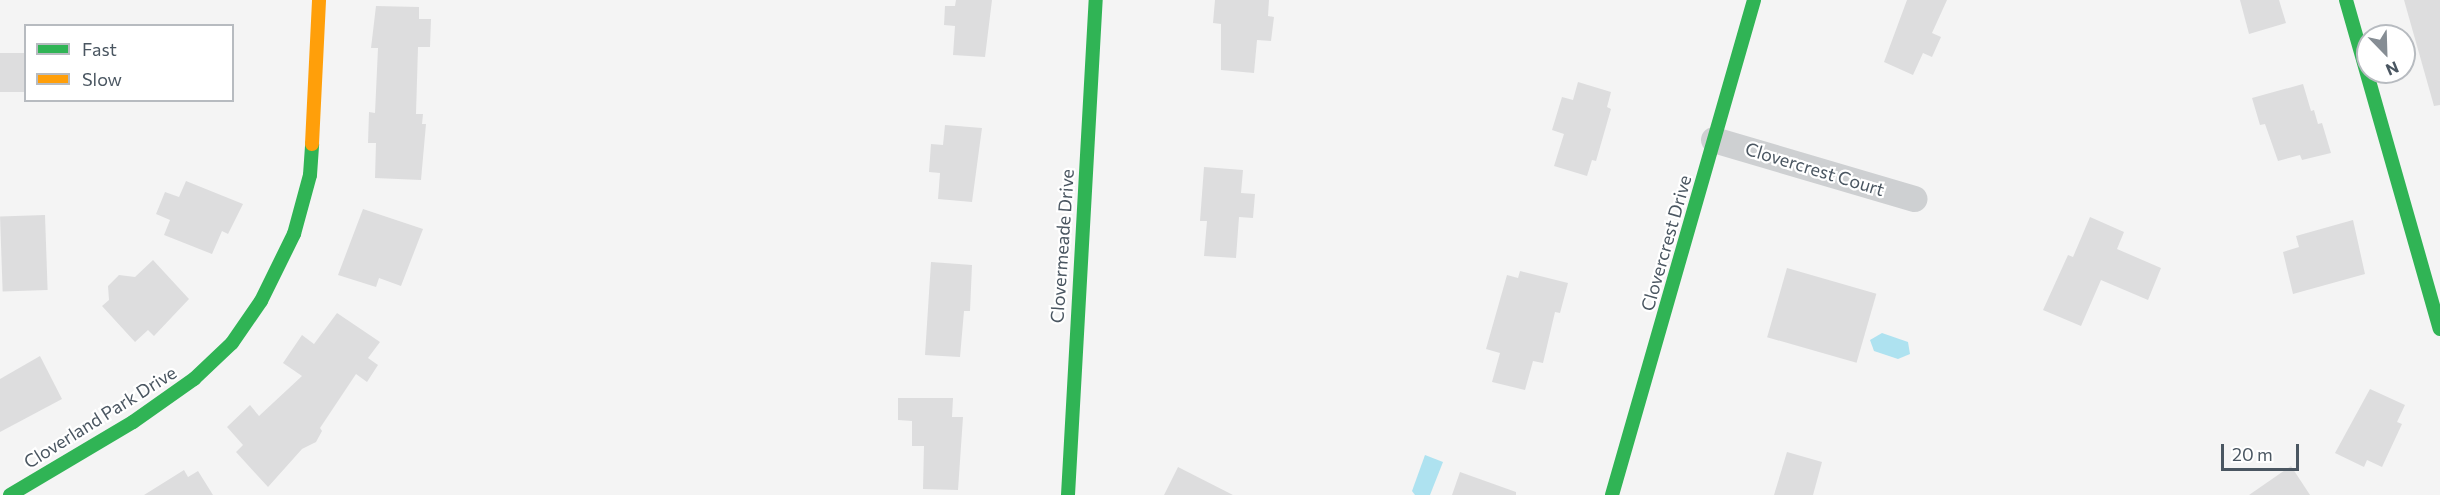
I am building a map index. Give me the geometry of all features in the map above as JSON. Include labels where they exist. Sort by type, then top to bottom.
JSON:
[{"type":"street","name":"Cloverland Park Drive","points":[[10,495],[133,422],[194,379],[232,343],[261,301],[294,234],[310,175],[319,0]]},
{"type":"street","name":"Clovermeade Drive","points":[[1068,495],[1096,0]]},
{"type":"street","name":"Clovercrest Drive","points":[[1612,495],[1754,0]]},
{"type":"street","points":[[2346,0],[2440,329]]},
{"type":"street","name":"Clovercrest Court","points":[[1714,140],[1915,199]]},
{"type":"water","points":[[1882,333],[1908,342],[1910,354],[1898,359],[1874,351],[1870,340]]},
{"type":"water","points":[[1425,455],[1443,462],[1430,495],[1415,495],[1412,491]]},
{"type":"building","points":[[956,0],[992,0],[985,57],[953,55],[955,26],[944,25],[945,6],[955,6]]},
{"type":"building","points":[[1215,0],[1269,0],[1268,16],[1274,17],[1271,41],[1257,40],[1254,73],[1221,70],[1221,24],[1213,23]]},
{"type":"building","points":[[1907,0],[1947,0],[1932,33],[1941,37],[1932,57],[1923,53],[1913,75],[1884,62]]},
{"type":"building","points":[[2240,0],[2279,0],[2286,23],[2249,34]]},
{"type":"building","points":[[2404,0],[2440,0],[2440,105],[2434,106],[2416,42],[2416,24],[2411,24]]},
{"type":"building","points":[[376,6],[419,7],[419,19],[431,19],[430,47],[418,47],[416,114],[423,114],[422,124],[426,124],[421,180],[375,178],[376,143],[368,143],[369,112],[375,113],[378,48],[371,48]]},
{"type":"building","points":[[0,53],[24,53],[24,92],[0,92]]},
{"type":"building","points":[[1578,82],[1611,92],[1607,107],[1611,109],[1596,161],[1592,160],[1587,176],[1554,166],[1564,134],[1552,130],[1562,97],[1573,100]]},
{"type":"building","points":[[2303,84],[2311,111],[2314,110],[2318,124],[2322,123],[2331,153],[2302,160],[2300,155],[2278,161],[2265,124],[2260,125],[2252,98]]},
{"type":"building","points":[[945,125],[982,128],[972,202],[938,199],[940,173],[929,172],[931,144],[943,145]]},
{"type":"building","points":[[1204,167],[1243,170],[1241,193],[1255,194],[1253,218],[1239,217],[1236,258],[1204,256],[1207,221],[1200,221]]},
{"type":"building","points":[[186,181],[243,204],[228,234],[222,231],[212,254],[164,235],[170,220],[156,214],[165,192],[179,197]]},
{"type":"building","points":[[363,209],[423,229],[401,286],[379,278],[376,287],[338,275]]},
{"type":"building","points":[[45,215],[48,290],[3,292],[0,217]]},
{"type":"building","points":[[2090,217],[2124,232],[2117,249],[2161,268],[2148,300],[2101,280],[2081,326],[2043,310],[2068,255],[2073,257]]},
{"type":"building","points":[[2353,220],[2365,274],[2293,294],[2283,252],[2299,247],[2296,236]]},
{"type":"building","points":[[153,260],[189,299],[154,336],[148,330],[135,342],[102,306],[109,300],[108,286],[119,275],[135,277]]},
{"type":"building","points":[[931,262],[972,265],[970,311],[964,311],[960,357],[925,355]]},
{"type":"building","points":[[1787,268],[1876,294],[1857,363],[1767,337]]},
{"type":"building","points":[[1520,271],[1568,283],[1560,313],[1555,312],[1543,363],[1533,361],[1525,390],[1492,382],[1500,353],[1486,349],[1507,275],[1518,278]]},
{"type":"building","points":[[337,313],[380,342],[368,358],[378,365],[367,382],[356,374],[320,428],[322,431],[316,442],[302,449],[268,487],[236,452],[243,445],[227,427],[250,405],[259,416],[302,376],[283,363],[302,335],[314,344]]},
{"type":"building","points":[[40,356],[62,399],[0,432],[0,379]]},
{"type":"building","points":[[2370,389],[2405,405],[2397,422],[2402,424],[2382,467],[2367,460],[2364,467],[2335,453]]},
{"type":"building","points":[[898,398],[953,398],[952,417],[963,417],[958,490],[923,489],[924,446],[912,446],[912,421],[898,420]]},
{"type":"building","points":[[1787,452],[1822,462],[1813,495],[1774,495]]},
{"type":"building","points":[[2291,466],[2310,495],[2249,495]]},
{"type":"building","points":[[1178,467],[1233,495],[1164,495]]},
{"type":"building","points":[[184,470],[188,477],[198,471],[213,495],[144,495]]},
{"type":"building","points":[[1460,472],[1516,492],[1516,495],[1452,495]]},
{"type":"traffic: fast","points":[[1068,495],[1096,0]]},
{"type":"traffic: fast","points":[[1612,495],[1754,0]]},
{"type":"traffic: fast","points":[[2346,0],[2440,329]]},
{"type":"traffic: fast","points":[[10,495],[133,422],[194,379],[232,343],[261,301],[294,234],[310,175],[312,144]]},
{"type":"traffic: slow","points":[[312,144],[319,0]]}]
